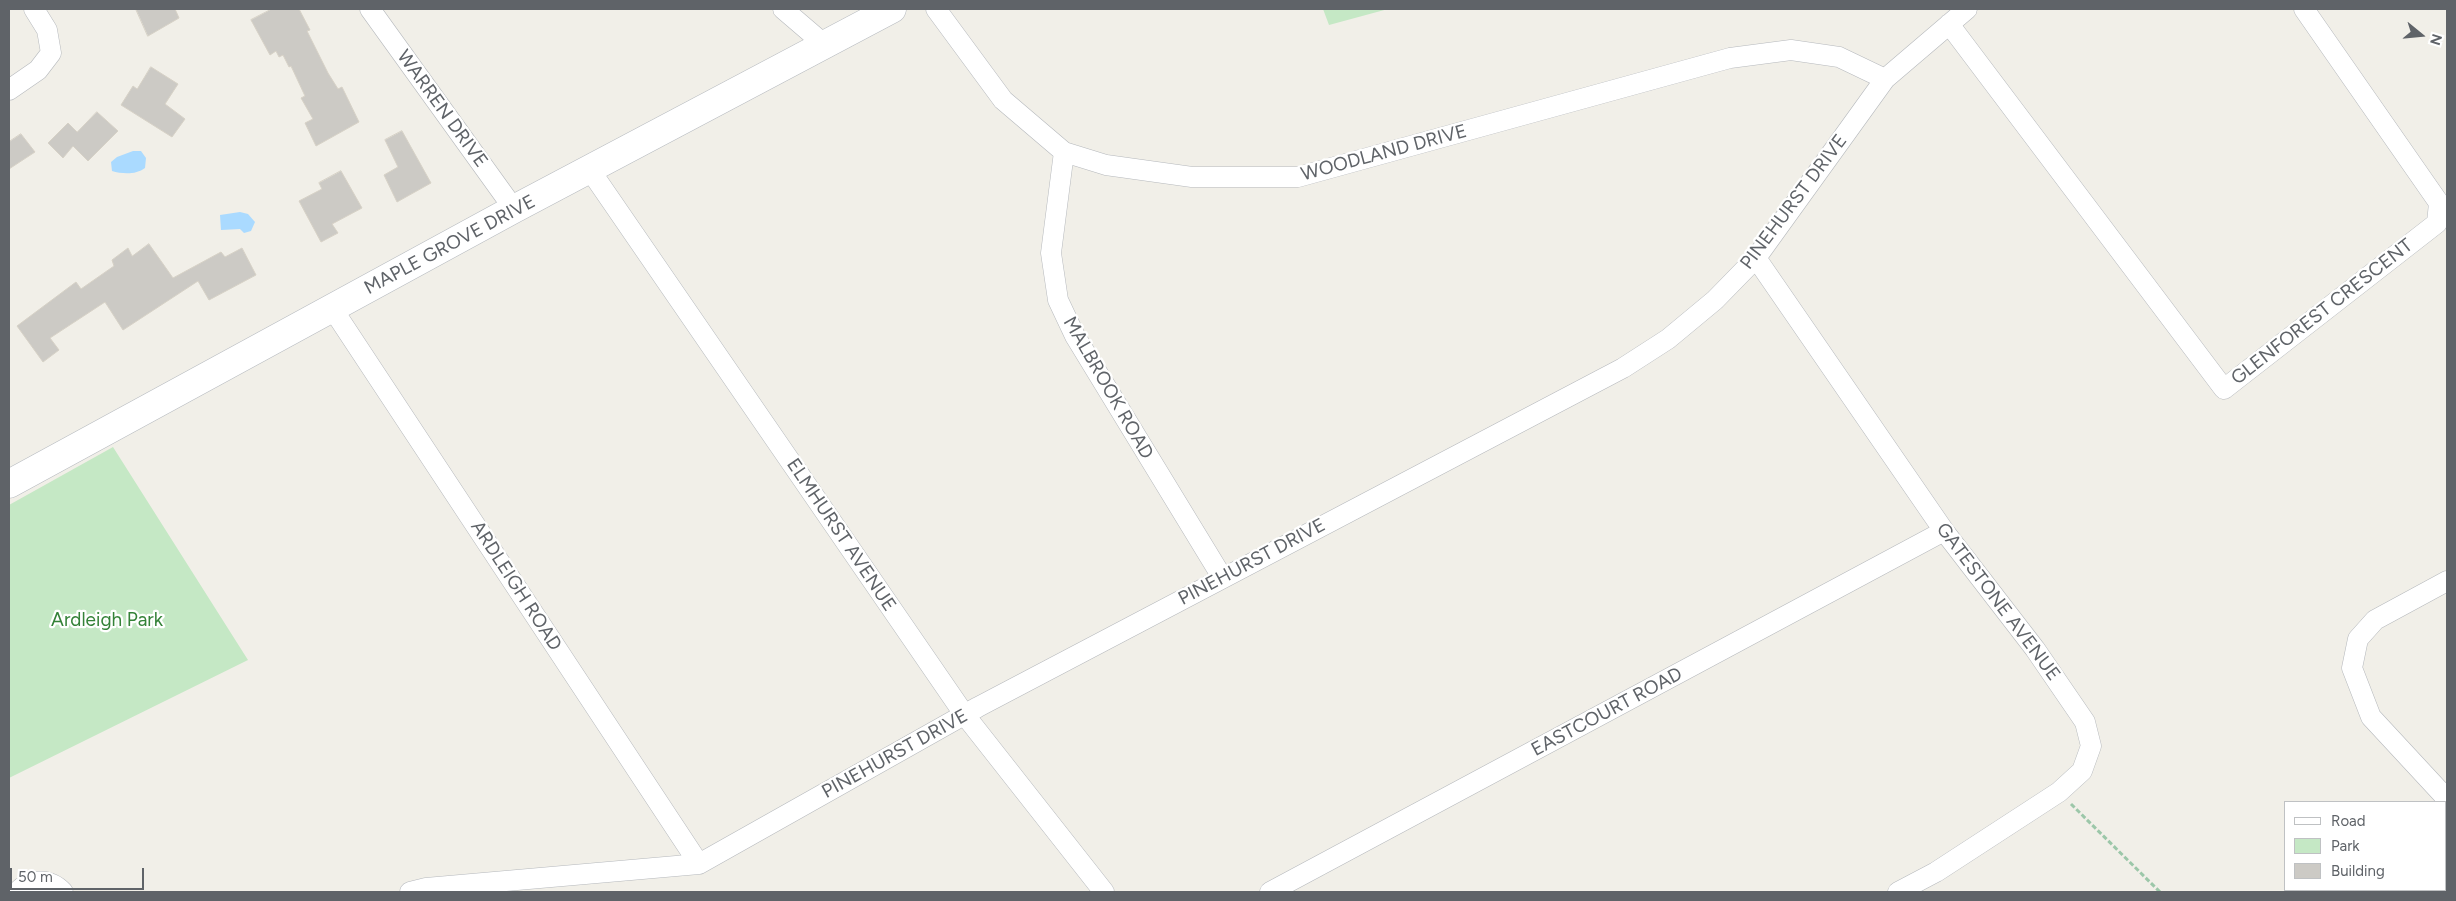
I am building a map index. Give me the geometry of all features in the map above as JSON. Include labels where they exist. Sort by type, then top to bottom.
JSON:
[{"type":"street","points":[[9,90],[38,70],[51,53],[47,30],[34,9]]},
{"type":"street","name":"WARREN DRIVE","points":[[370,9],[514,209]]},
{"type":"street","points":[[783,9],[825,46]]},
{"type":"street","name":"MAPLE GROVE DRIVE","points":[[9,484],[514,209],[892,9]]},
{"type":"street","name":"WOODLAND DRIVE","points":[[936,9],[1003,100],[1064,152],[1106,165],[1192,177],[1298,177],[1730,58],[1791,50],[1839,57],[1885,79]]},
{"type":"street","name":"PINEHURST DRIVE","points":[[410,892],[416,889],[699,864],[964,714],[1623,368],[1668,340],[1715,300],[1756,258],[1885,79],[1967,9]]},
{"type":"street","name":"GLENFOREST CRESCENT","points":[[1949,24],[2224,389],[2437,223],[2439,203],[2304,9]]},
{"type":"street","name":"MALBROOK ROAD","points":[[1064,152],[1051,253],[1058,300],[1074,336],[1222,577]]},
{"type":"street","name":"ELMHURST AVENUE","points":[[590,170],[964,714],[1104,892]]},
{"type":"street","name":"GATESTONE AVENUE","points":[[1756,258],[1944,531],[2035,649],[2085,722],[2091,746],[2082,771],[2059,792],[1936,872],[1898,892]]},
{"type":"street","name":"ARDLEIGH ROAD","points":[[332,308],[699,864]]},
{"type":"street","name":"EASTCOURT ROAD","points":[[1270,892],[1944,531]]},
{"type":"street","points":[[2447,581],[2375,620],[2358,639],[2352,668],[2371,716],[2447,799]]},
{"type":"street","points":[[17,892],[32,882],[43,881],[53,884],[64,892]]},
{"type":"path","points":[[2059,792],[2160,892]]},
{"type":"green space","points":[[1323,9],[1388,9],[1329,25]]},
{"type":"green space","name":"Ardleigh Park","points":[[113,447],[248,660],[9,778],[9,505]]},
{"type":"water","points":[[133,151],[141,151],[146,158],[145,168],[129,173],[112,171],[111,162],[117,157]]},
{"type":"water","points":[[240,212],[248,214],[255,222],[251,231],[244,233],[240,229],[221,230],[220,215]]},
{"type":"building","points":[[136,9],[175,9],[179,18],[148,36]]},
{"type":"building","points":[[272,9],[299,9],[310,30],[307,31],[328,73],[338,89],[342,87],[359,122],[316,146],[305,123],[313,119],[301,98],[305,96],[291,66],[289,67],[283,55],[279,57],[276,51],[270,55],[251,20]]},
{"type":"building","points":[[151,67],[178,84],[165,104],[185,119],[172,137],[121,105],[133,86],[137,89]]},
{"type":"building","points":[[97,112],[118,131],[88,161],[73,146],[63,158],[48,143],[68,123],[77,132]]},
{"type":"building","points":[[402,131],[431,183],[397,202],[384,175],[398,167],[385,140]]},
{"type":"building","points":[[21,134],[35,152],[9,169],[9,142]]},
{"type":"building","points":[[341,171],[362,208],[332,224],[338,233],[321,242],[299,201],[322,189],[319,183]]},
{"type":"building","points":[[149,244],[173,278],[221,252],[225,257],[242,248],[256,275],[209,300],[198,281],[123,330],[105,302],[50,338],[59,350],[43,362],[17,326],[76,282],[81,289],[114,266],[112,260],[128,248],[132,256]]}]
